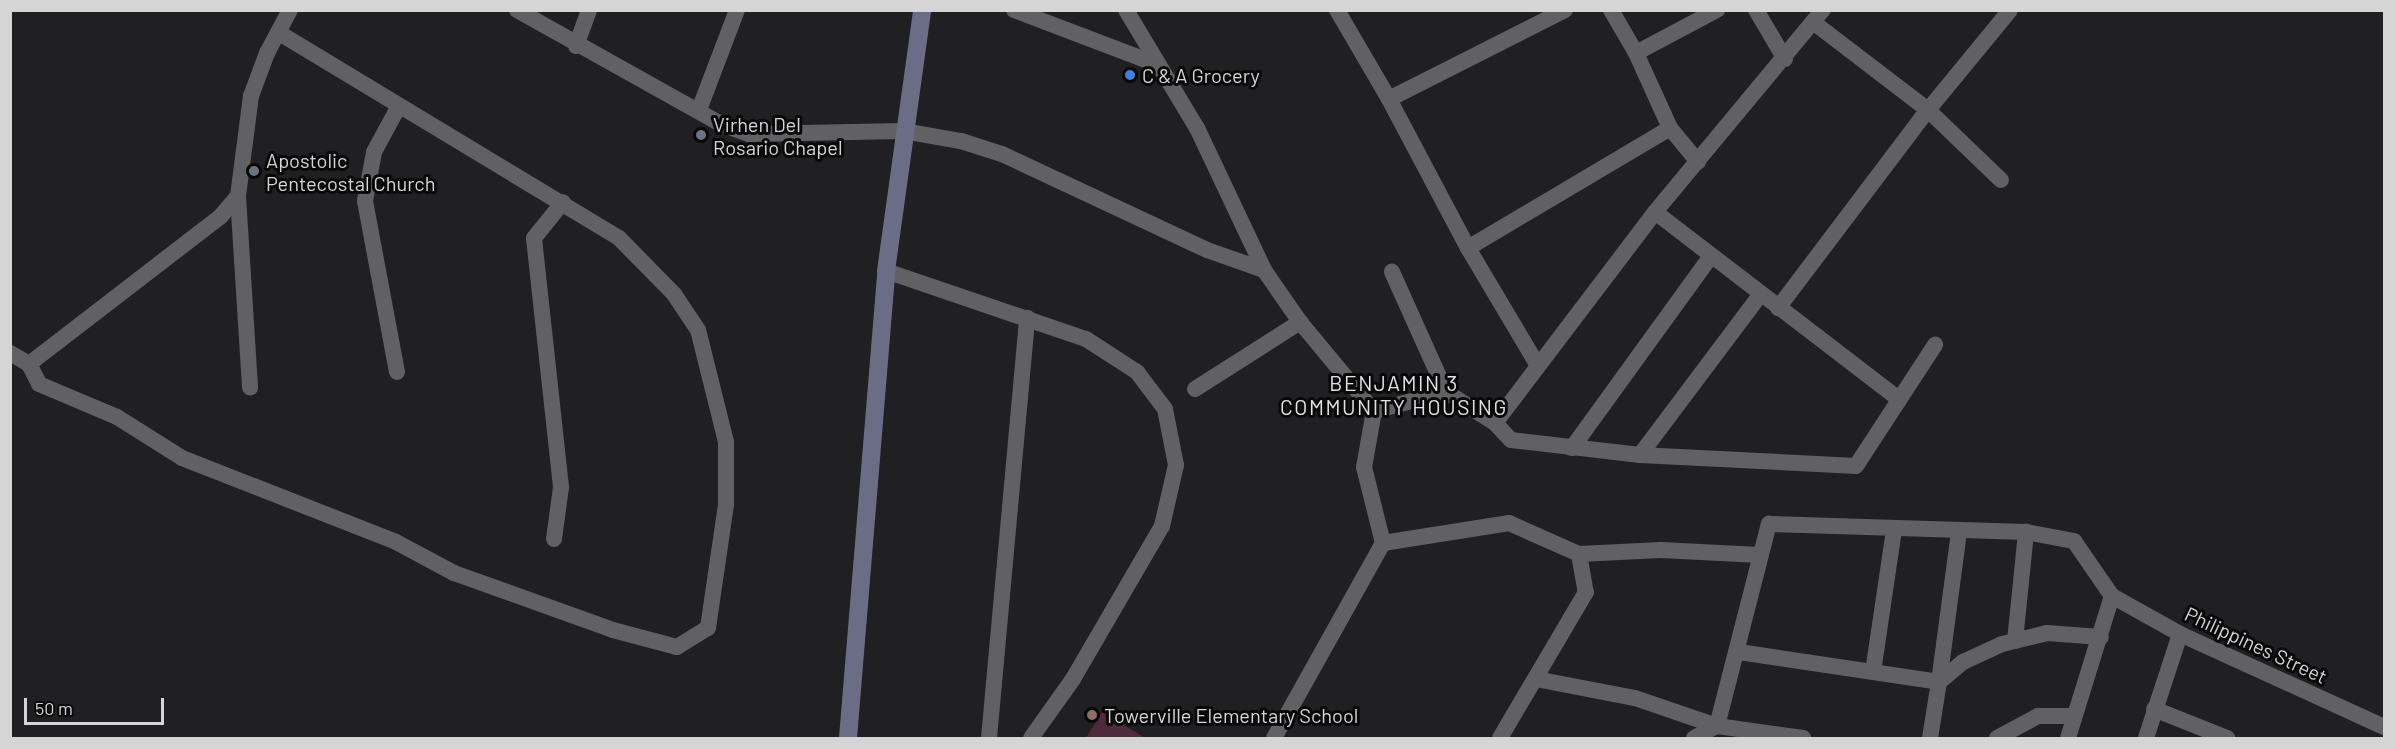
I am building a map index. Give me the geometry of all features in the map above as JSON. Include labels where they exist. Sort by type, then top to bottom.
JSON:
[{"type":"street","points":[[250,388],[238,196],[251,96],[278,32],[290,10]]},
{"type":"street","points":[[517,10],[576,46],[699,111],[749,134],[903,131],[961,141],[1002,154],[1207,250],[1264,270]]},
{"type":"street","points":[[576,46],[589,10]]},
{"type":"street","points":[[699,111],[737,10]]},
{"type":"street","points":[[848,738],[886,271],[903,131],[922,10]]},
{"type":"street","points":[[1014,10],[1156,64]]},
{"type":"street","points":[[1126,10],[1156,64],[1197,128],[1264,270],[1300,322],[1374,411],[1364,467],[1383,543],[1274,738]]},
{"type":"street","points":[[1336,10],[1389,99],[1467,248],[1538,366]]},
{"type":"street","points":[[1389,99],[1565,10]]},
{"type":"street","points":[[1611,10],[1636,52],[1670,128],[1698,162]]},
{"type":"street","points":[[1636,52],[1717,10]]},
{"type":"street","points":[[1756,10],[1785,58]]},
{"type":"street","points":[[1778,308],[1928,110],[2010,10]]},
{"type":"street","points":[[1495,423],[1656,212],[1818,16],[1928,110],[2001,180]]},
{"type":"street","points":[[10,353],[29,364],[39,384],[117,417],[182,458],[396,542],[453,573],[613,630],[677,647],[708,628],[726,504],[726,442],[713,380],[698,330],[662,280],[619,238],[563,202],[278,32]]},
{"type":"street","points":[[397,372],[365,201],[374,152],[399,106]]},
{"type":"street","points":[[1467,248],[1670,128]]},
{"type":"street","points":[[29,364],[220,216],[238,196]]},
{"type":"street","points":[[554,539],[561,487],[534,238],[563,202]]},
{"type":"street","points":[[1656,212],[1760,295],[1899,399]]},
{"type":"street","points":[[1572,448],[1711,256]]},
{"type":"street","points":[[886,271],[1086,339],[1137,372],[1165,409],[1176,465],[1162,526],[1073,679],[1031,738]]},
{"type":"street","points":[[1392,272],[1446,392],[1495,423],[1511,440],[1640,455],[1856,466],[1935,345]]},
{"type":"street","points":[[1640,455],[1760,295]]},
{"type":"street","points":[[989,738],[1027,318]]},
{"type":"street","points":[[1195,389],[1300,322]]},
{"type":"street","points":[[1374,411],[1446,392]]},
{"type":"street","points":[[1383,543],[1509,523],[1579,554],[1661,550],[1760,555]]},
{"type":"street","points":[[1694,738],[1717,726],[1739,652],[1769,524],[1959,532],[2026,532],[2074,541],[2112,596],[2068,738]]},
{"type":"street","points":[[1873,672],[1894,529]]},
{"type":"street","points":[[1930,738],[1959,532]]},
{"type":"street","points":[[2015,641],[2026,532]]},
{"type":"street","points":[[1500,738],[1586,592],[1579,554]]},
{"type":"street","name":"Philippines Street","points":[[2112,596],[2180,634],[2381,730]]},
{"type":"street","points":[[1739,652],[1939,682],[1963,662],[2015,641],[2047,633],[2101,637]]},
{"type":"street","points":[[2146,738],[2180,634]]},
{"type":"street","points":[[1536,679],[1635,698],[1717,726],[1803,738]]},
{"type":"street","points":[[2154,709],[2226,738]]},
{"type":"street","points":[[1997,738],[2038,716],[2074,716]]},
{"type":"building","points":[[1102,712],[1145,738],[1086,738]]},
{"type":"place","name":"C & A Grocery","points":[[1130,75]]},
{"type":"place","name":"Virhen Del Rosario Chapel","points":[[701,135]]},
{"type":"place","name":"Apostolic Pentecostal Church","points":[[254,171]]},
{"type":"place","name":"Towerville Elementary School","points":[[1092,715]]},
{"type":"district","name":"BENJAMIN 3 COMMUNITY HOUSING","points":[[1394,395]]}]
